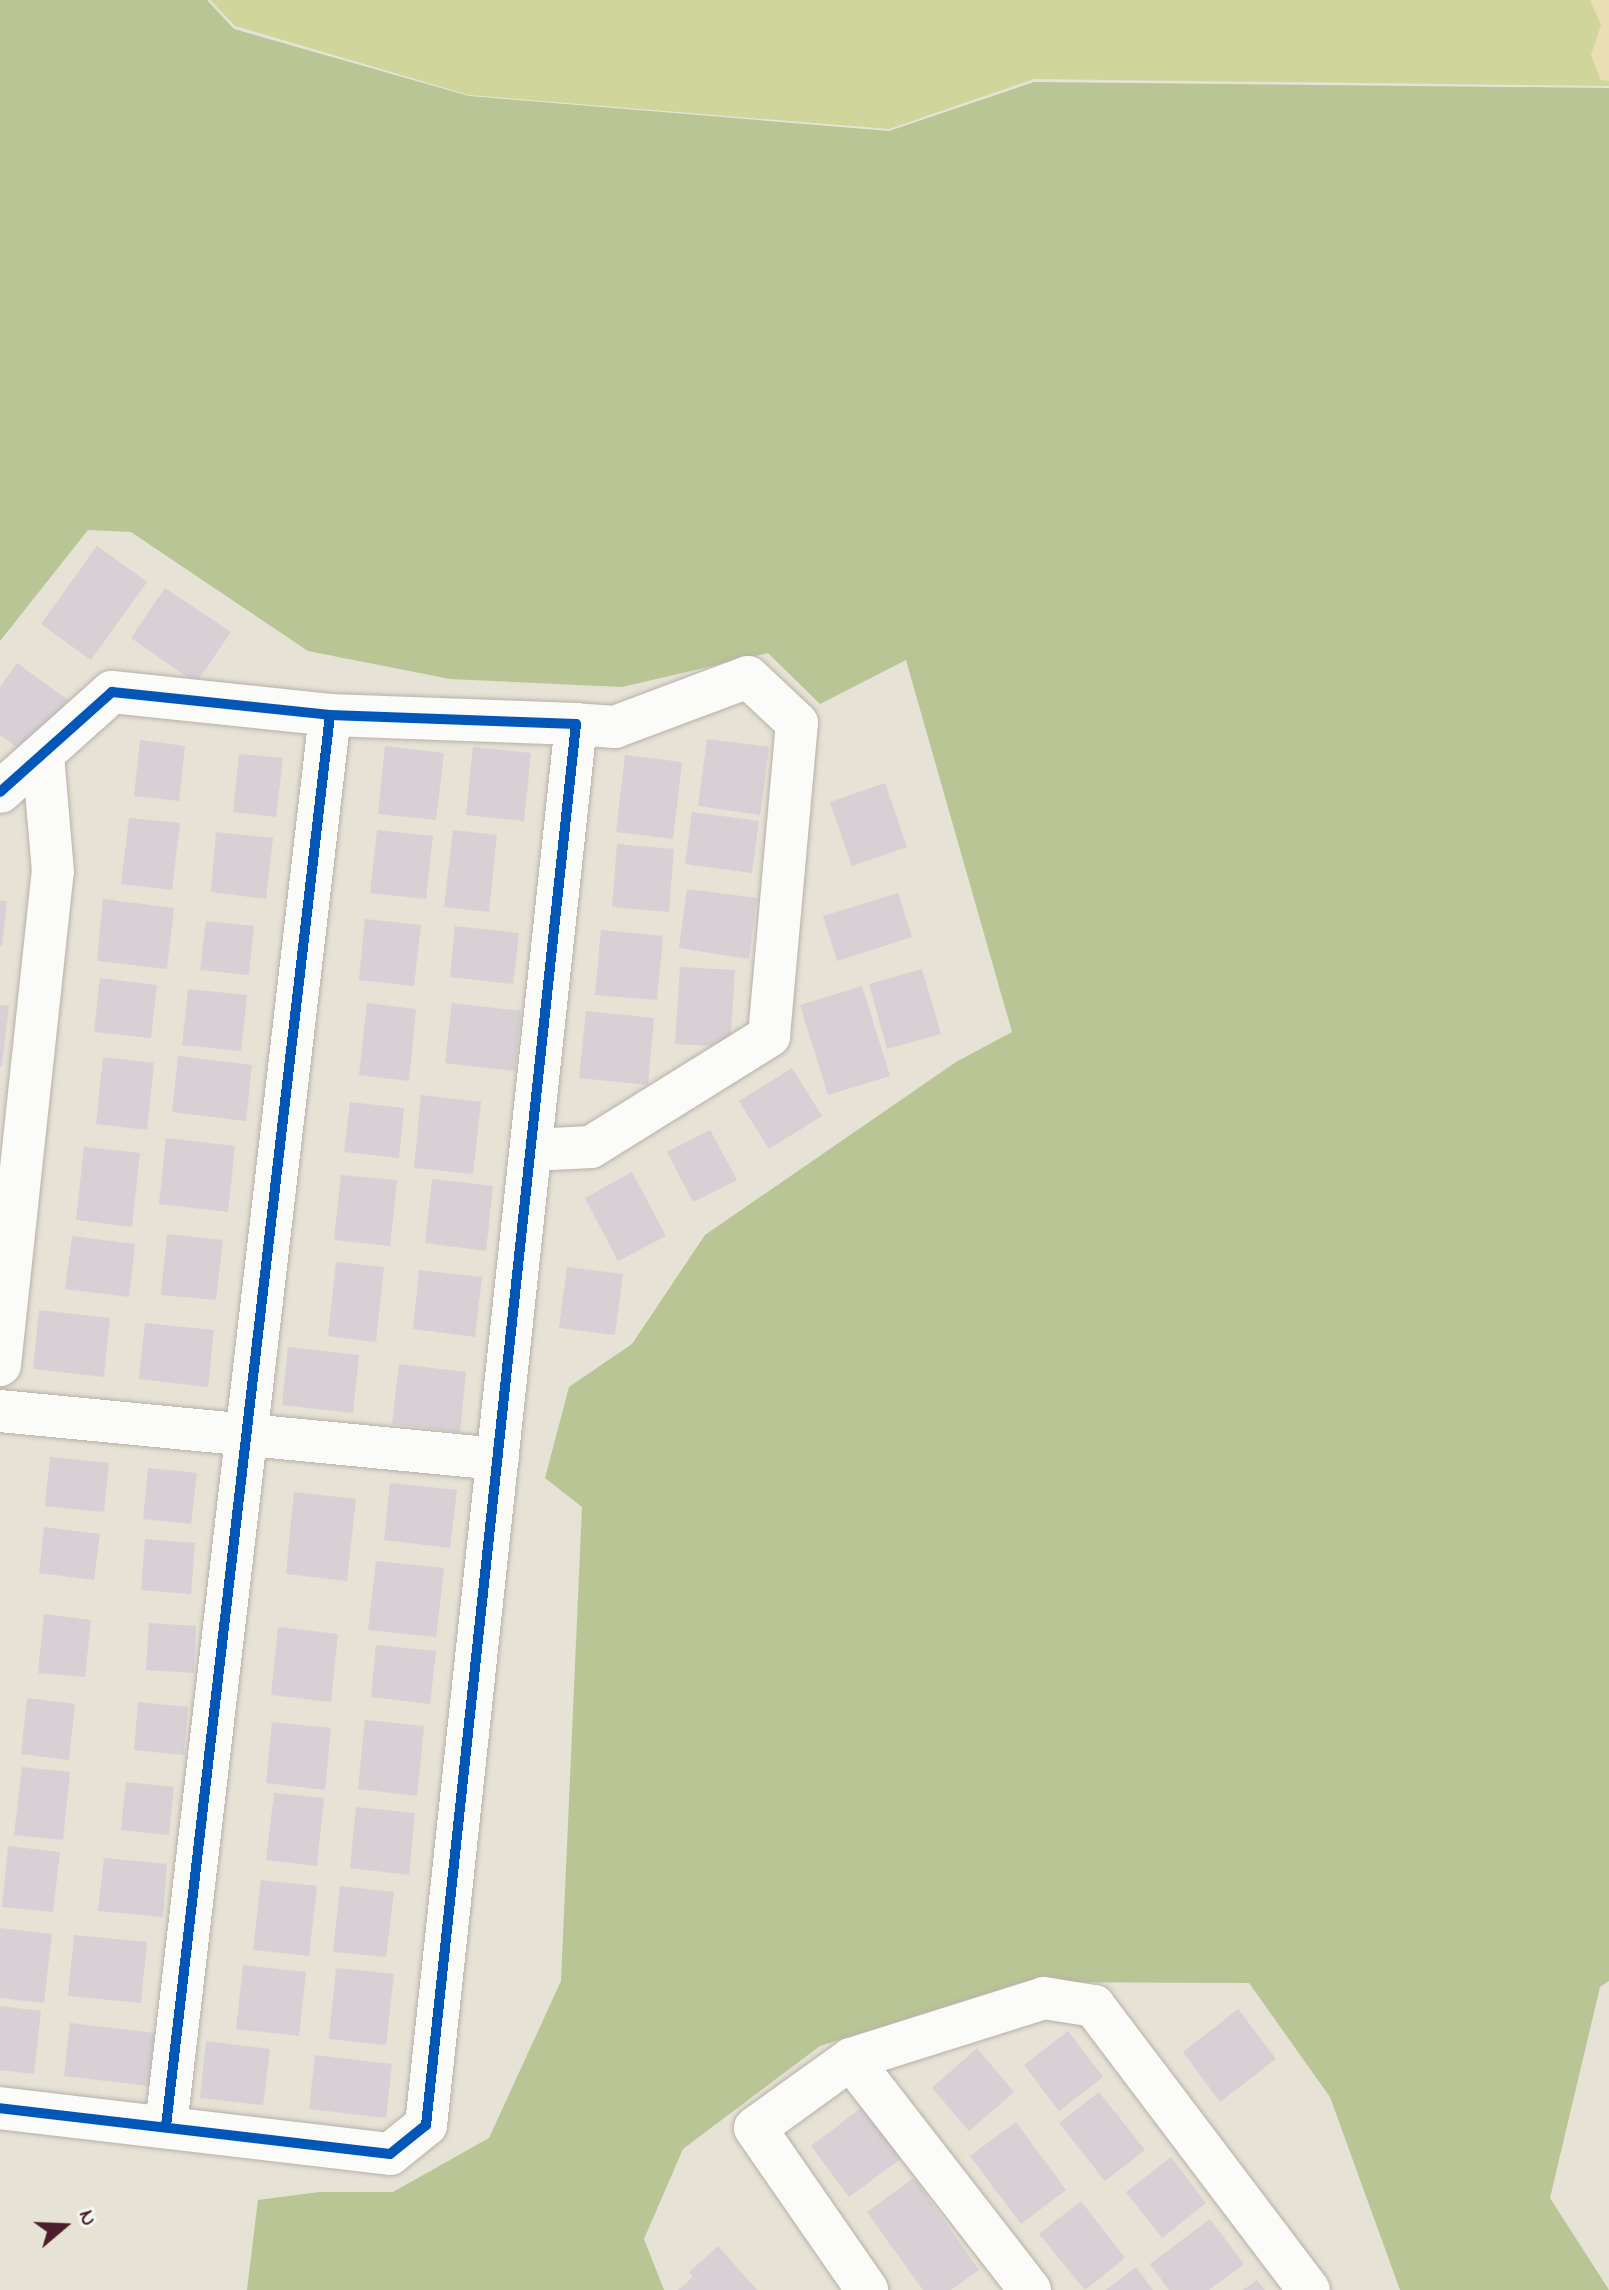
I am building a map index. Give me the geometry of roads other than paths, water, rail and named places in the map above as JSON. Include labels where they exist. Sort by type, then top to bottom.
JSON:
[{"type":"street","points":[[0,792],[112,692],[330,715],[615,727],[748,677],[797,723],[769,1036],[591,1147],[532,1150]]},
{"type":"street","points":[[166,2126],[250,1435],[330,715]]},
{"type":"street","points":[[0,2108],[390,2154],[426,2125],[576,724]]},
{"type":"street","points":[[0,1365],[53,872],[43,756]]},
{"type":"street","points":[[0,1411],[498,1459]]},
{"type":"street","points":[[867,2290],[755,2128],[851,2059],[1044,1998],[1094,2006],[1309,2290]]},
{"type":"street","points":[[851,2059],[1030,2290]]}]
